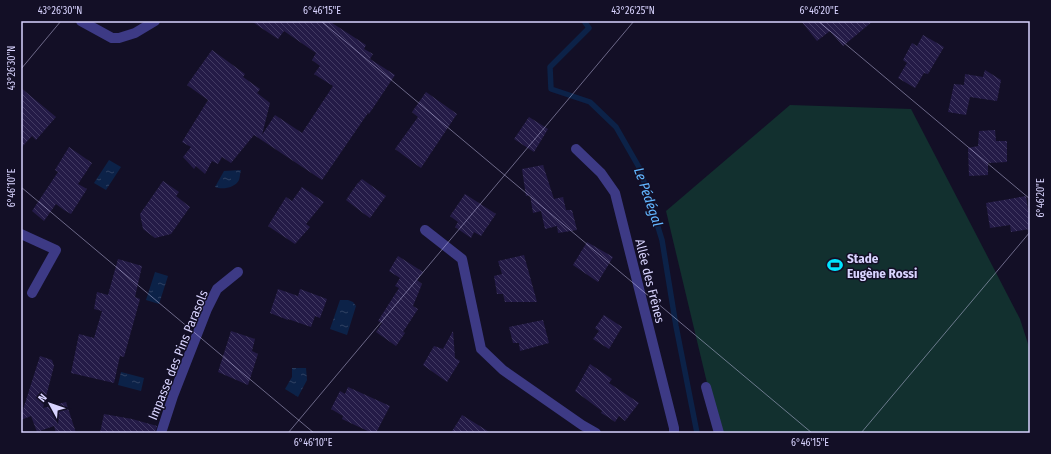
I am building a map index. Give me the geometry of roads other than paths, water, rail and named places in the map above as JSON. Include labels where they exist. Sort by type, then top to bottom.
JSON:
[{"type":"street","points":[[81,21],[112,38],[119,38],[136,32],[155,21]]},
{"type":"street","name":"Allée des Frênes","points":[[576,149],[601,173],[615,192],[674,433]]},
{"type":"street","points":[[425,230],[462,259],[481,349],[503,370],[580,429],[596,433]]},
{"type":"street","points":[[21,234],[56,250],[32,293]]},
{"type":"street","name":"Impasse des Pins Parasols","points":[[161,433],[173,396],[207,309],[217,290],[238,272]]},
{"type":"street","points":[[706,387],[719,433]]},
{"type":"water","points":[[109,160],[121,167],[106,190],[94,183]]},
{"type":"water","points":[[241,170],[239,180],[235,185],[225,188],[215,187],[224,171]]},
{"type":"water","points":[[155,272],[168,276],[159,304],[146,300]]},
{"type":"water","points":[[340,300],[348,300],[353,302],[356,306],[347,335],[330,329]]},
{"type":"water","points":[[292,368],[306,368],[307,380],[298,397],[285,389],[292,377]]},
{"type":"water","points":[[121,372],[144,378],[141,391],[118,385]]},
{"type":"waterway","name":"Le Pédégal","points":[[584,21],[589,28],[550,67],[551,89],[590,102],[616,127],[640,169],[662,240],[676,326],[697,433]]},
{"type":"place","name":"Stade Eugène Rossi","points":[[835,265]]}]
